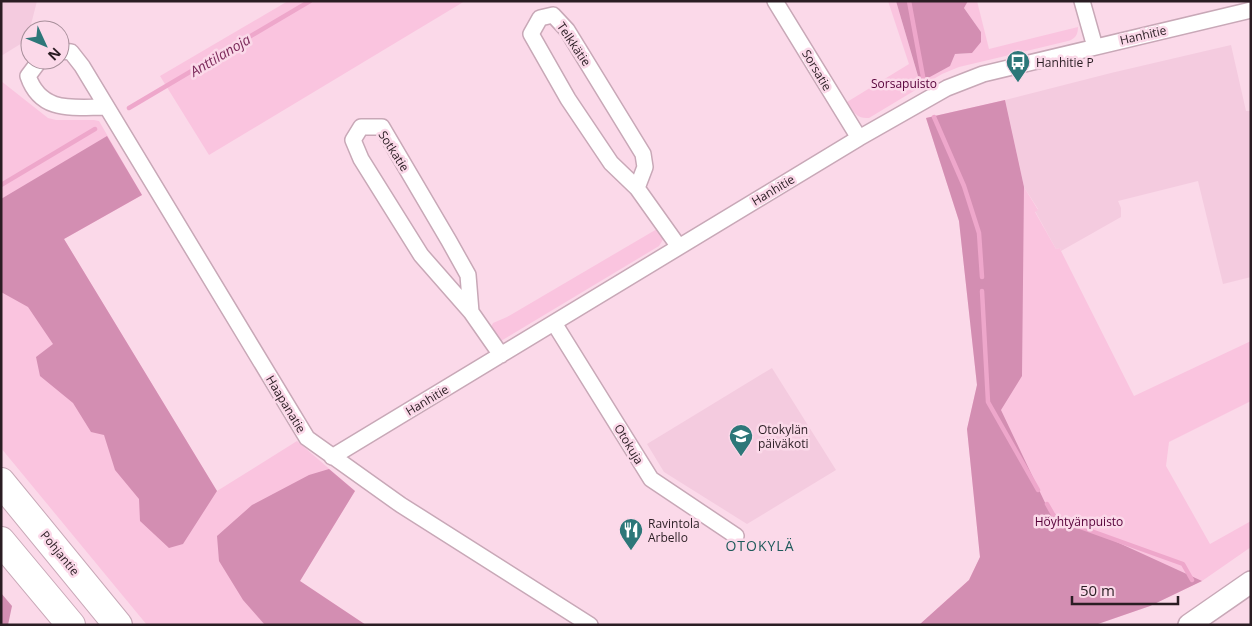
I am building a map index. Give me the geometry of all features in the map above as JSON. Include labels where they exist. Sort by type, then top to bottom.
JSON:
[{"type":"highway","name":"Pohjantie","points":[[1,482],[118,625]]},
{"type":"highway","points":[[1,541],[71,625]]},
{"type":"main road","points":[[1189,625],[1251,582]]},
{"type":"street","name":"Sorsatie","points":[[775,1],[859,138]]},
{"type":"street","points":[[1082,1],[1095,47]]},
{"type":"street","name":"Hanhitie","points":[[332,457],[859,138],[947,88],[983,74],[1251,10]]},
{"type":"street","name":"Telkkätie","points":[[637,188],[645,167],[643,154],[568,30],[554,15],[540,18],[531,34],[568,99],[611,163],[637,188],[679,247]]},
{"type":"street","name":"Haapanatie","points":[[70,52],[82,66],[307,438],[401,505],[590,625]]},
{"type":"street","points":[[32,70],[28,76],[31,86],[51,104],[64,108],[106,106]]},
{"type":"street","name":"Sotkatie","points":[[471,312],[468,276],[449,240],[382,127],[361,127],[353,140],[361,159],[421,256],[471,312],[501,355]]},
{"type":"street","name":"Otokuja","points":[[554,323],[651,479],[736,536]]},
{"type":"shaded area","points":[[1,1],[37,1],[32,20],[20,20],[20,44],[1,56]]},
{"type":"shaded area","points":[[896,1],[968,1],[964,8],[981,32],[981,42],[972,53],[955,54],[950,66],[928,78],[918,76]]},
{"type":"shaded area","points":[[1231,45],[1246,111],[1251,111],[1251,277],[1223,284],[1198,181],[1118,201],[1121,208],[1121,217],[1061,251],[1060,248],[1056,249],[1035,211],[1038,209],[1024,187],[1005,100]]},
{"type":"shaded area","points":[[1005,100],[1024,187],[1022,376],[1001,410],[1049,511],[1202,581],[1150,606],[1095,625],[919,625],[969,580],[980,557],[967,429],[977,385],[959,221],[926,118]]},
{"type":"shaded area","points":[[107,136],[142,195],[64,239],[217,491],[183,544],[169,548],[140,521],[139,499],[115,470],[104,435],[91,432],[73,403],[40,376],[36,357],[53,344],[28,307],[1,292],[1,199]]},
{"type":"shaded area","name":"Otokylän päiväkoti","points":[[772,368],[836,470],[747,524],[664,472],[647,444]]},
{"type":"shaded area","points":[[329,469],[355,491],[300,581],[366,625],[265,625],[243,600],[219,561],[217,536],[252,505],[309,475]]},
{"type":"shaded area","points":[[1,593],[12,606],[8,625],[1,625]]},
{"type":"green space","points":[[288,1],[465,1],[209,155],[160,76]]},
{"type":"green space","name":"Sorsapuisto","points":[[888,1],[896,1],[918,76],[955,54],[972,53],[981,32],[964,8],[968,1],[977,1],[989,49],[1078,27],[1078,30],[1076,36],[1068,41],[959,67],[942,74],[869,118],[861,117],[853,112],[847,102],[909,64]]},
{"type":"green space","points":[[1,81],[48,118],[56,120],[99,121],[142,195],[64,239],[217,491],[297,441],[355,491],[300,581],[366,625],[147,625],[1,448]]},
{"type":"green space","name":"Höyhtyänpuisto","points":[[1005,100],[1024,187],[1038,210],[1035,212],[1056,249],[1060,248],[1134,396],[1251,341],[1251,401],[1169,442],[1166,466],[1210,544],[1251,521],[1251,547],[1202,581],[1150,606],[1095,625],[919,625],[969,580],[980,557],[967,429],[977,385],[959,221],[926,118]]},
{"type":"green space","points":[[657,229],[664,238],[659,246],[501,341],[498,340],[491,327],[493,323],[507,317]]},
{"type":"waterway","name":"Anttilanoja","points":[[129,108],[310,1]]},
{"type":"waterway","points":[[909,1],[924,82]]},
{"type":"waterway","points":[[934,117],[964,186],[979,233],[982,277]]},
{"type":"waterway","name":"Anttilanoja","points":[[1,185],[95,129]]},
{"type":"waterway","points":[[982,291],[988,402],[1038,490]]},
{"type":"waterway","points":[[1047,504],[1055,518],[1183,564],[1192,580]]},
{"type":"place","name":"Hanhitie P","points":[[1018,83]]},
{"type":"place","name":"Otokylän päiväkoti","points":[[741,457]]},
{"type":"place","name":"Ravintola Arbello","points":[[631,551]]},
{"type":"district","name":"OTOKYLÄ","points":[[760,545]]}]
